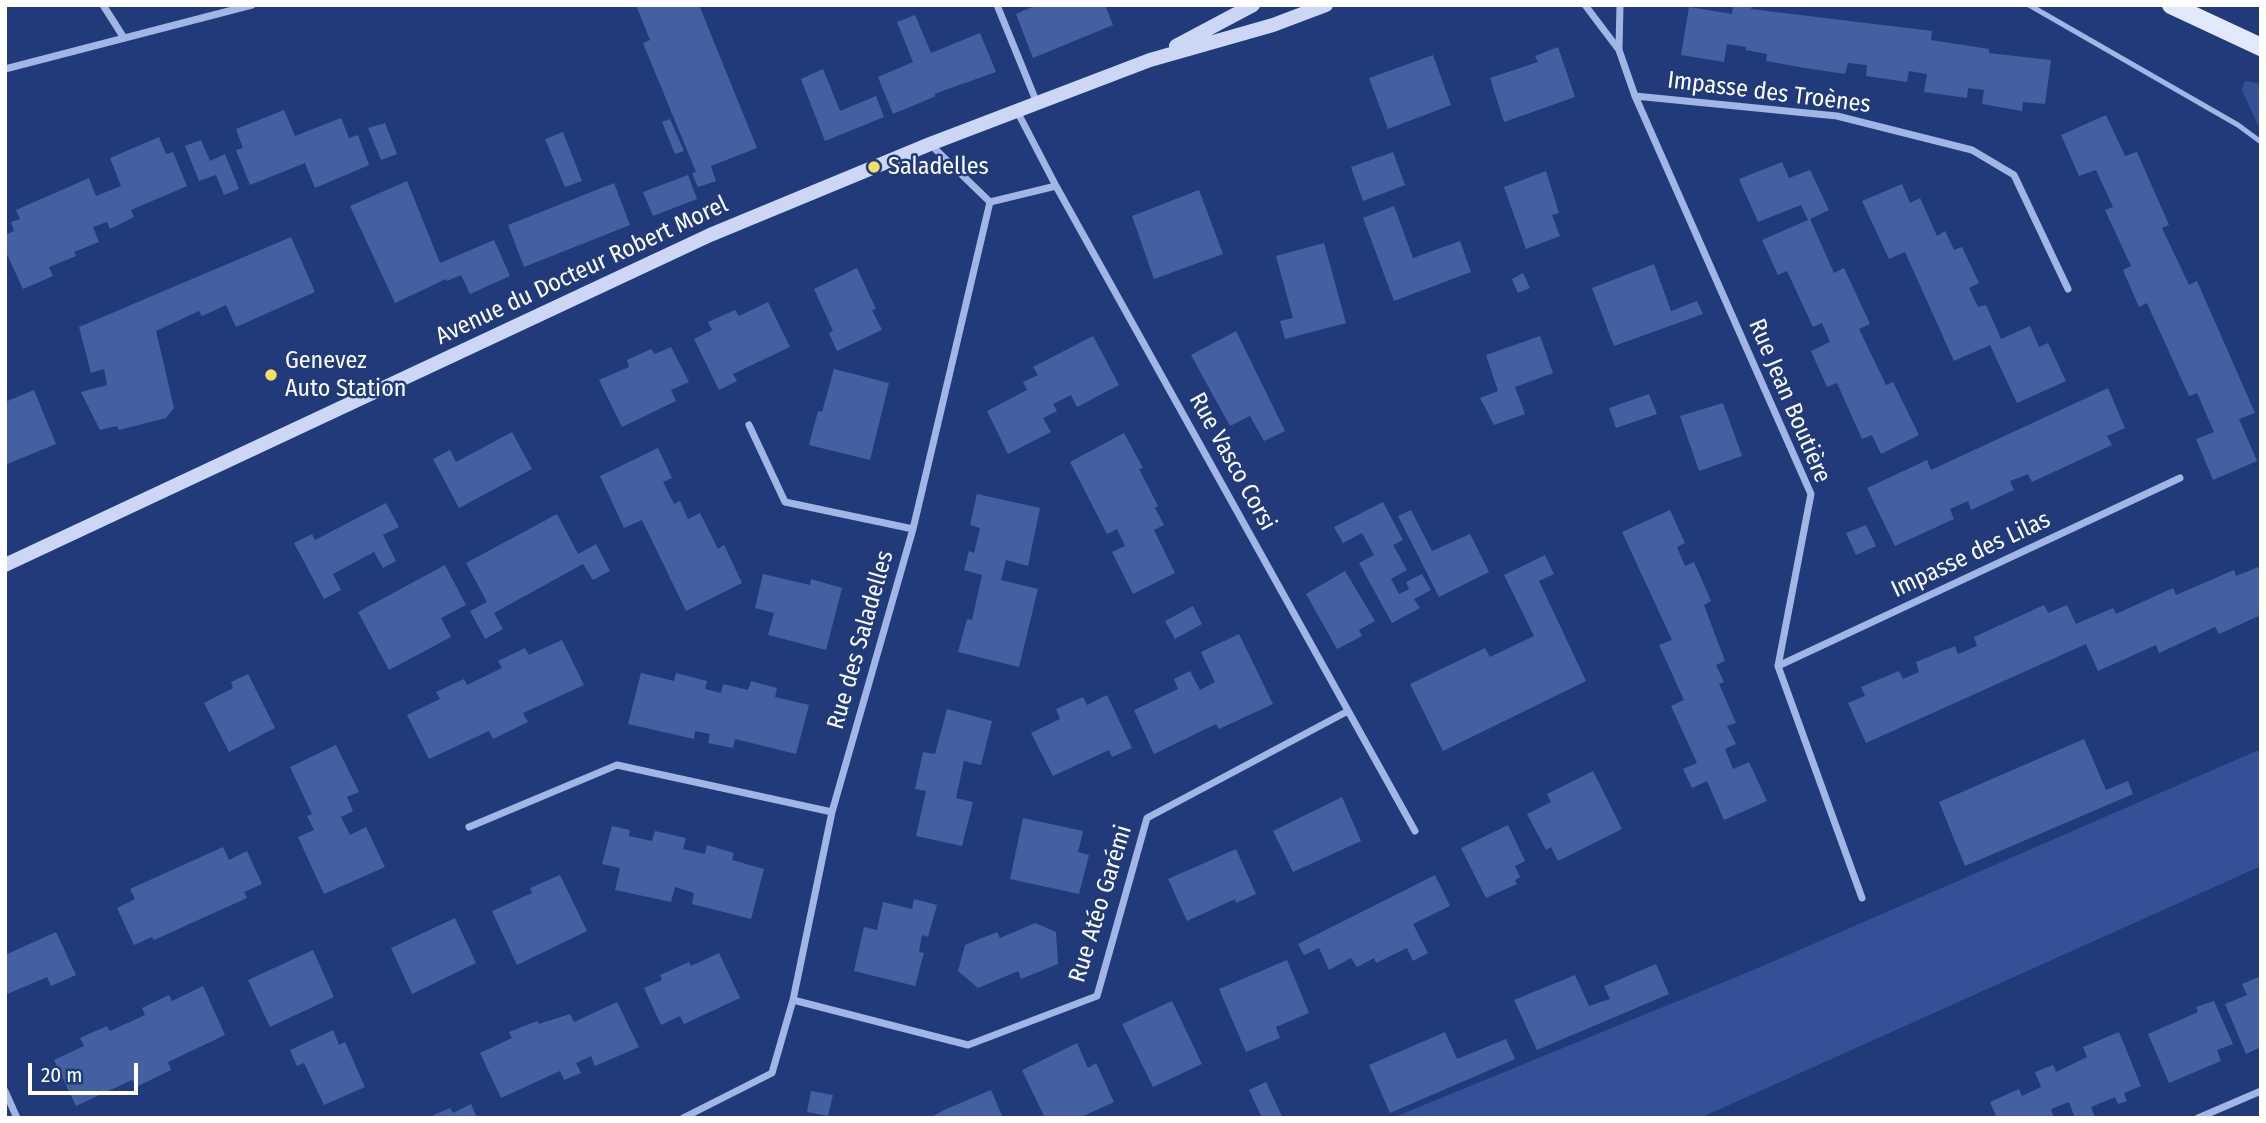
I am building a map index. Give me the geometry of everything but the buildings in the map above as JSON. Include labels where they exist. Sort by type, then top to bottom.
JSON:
[{"type":"main road","points":[[2171,5],[2261,47]]},
{"type":"street","points":[[103,5],[124,38]]},
{"type":"street","points":[[5,69],[252,5]]},
{"type":"street","points":[[997,5],[1037,103]]},
{"type":"street","name":"Avenue du Docteur Robert Morel","points":[[1150,60],[1253,5]]},
{"type":"street","name":"Rue Jean Boutière","points":[[1585,5],[1619,50],[1635,96],[1811,494],[1778,666]]},
{"type":"street","name":"Rue Jean Boutière","points":[[1619,50],[1620,5]]},
{"type":"street","name":"Avenue du Docteur Robert Morel","points":[[5,565],[710,235],[930,144],[1150,60],[1273,25],[1318,7]]},
{"type":"street","name":"Impasse des Troènes","points":[[1635,96],[1837,116],[1972,149],[2014,175],[2068,289]]},
{"type":"street","name":"Rue Vasco Corsi","points":[[1017,111],[1056,186],[1415,831]]},
{"type":"street","points":[[930,144],[990,202],[1056,186]]},
{"type":"street","name":"Rue des Saladelles","points":[[683,1118],[772,1073],[793,1000],[832,812],[913,529],[990,202]]},
{"type":"street","points":[[749,425],[785,502],[913,529]]},
{"type":"street","name":"Impasse des Lilas","points":[[1778,666],[2180,478]]},
{"type":"street","points":[[1778,666],[1861,898]]},
{"type":"street","name":"Rue Atéo Garémi","points":[[793,1000],[968,1045],[1097,996],[1147,818],[1348,711]]},
{"type":"street","points":[[469,827],[617,765],[832,812]]},
{"type":"street","points":[[5,1091],[17,1118]]},
{"type":"street","points":[[2198,1118],[2261,1091]]},
{"type":"lane","points":[[2029,5],[2238,125],[2261,142]]},
{"type":"shaded area","points":[[2245,81],[2261,84],[2261,132],[2242,90]]},
{"type":"shaded area","points":[[2261,749],[2261,866],[1700,1118],[1392,1118],[1751,971]]},
{"type":"place","name":"Saladelles","points":[[874,167]]},
{"type":"place","name":"Genevez Auto Station","points":[[271,375]]}]
